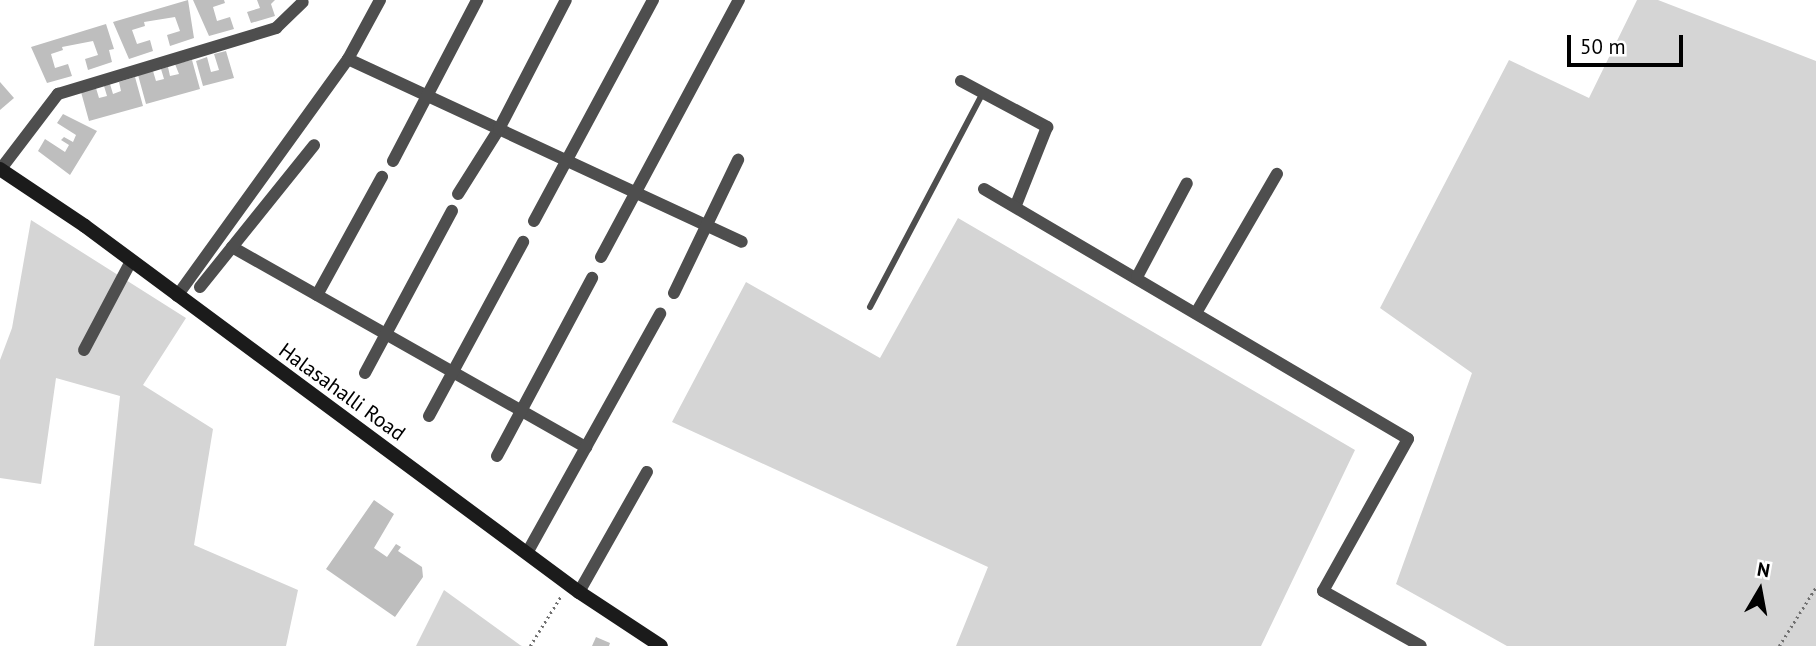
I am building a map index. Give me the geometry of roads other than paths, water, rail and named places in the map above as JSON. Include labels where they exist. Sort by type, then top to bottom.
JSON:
[{"type":"main road","name":"Halasahalli Road","points":[[0,170],[85,226],[130,263],[574,588],[661,646]]},
{"type":"street","points":[[177,296],[348,58],[380,0]]},
{"type":"street","points":[[393,161],[477,0]]},
{"type":"street","points":[[458,194],[499,129],[566,0]]},
{"type":"street","points":[[534,222],[653,0]]},
{"type":"street","points":[[601,257],[739,0]]},
{"type":"street","points":[[0,170],[58,94],[276,28],[303,2]]},
{"type":"street","points":[[348,58],[428,94],[565,162],[741,242]]},
{"type":"street","points":[[961,81],[1047,127],[1016,205]]},
{"type":"street","points":[[200,287],[314,145]]},
{"type":"street","points":[[674,293],[738,160]]},
{"type":"street","points":[[1196,313],[1277,174]]},
{"type":"street","points":[[317,295],[382,177]]},
{"type":"street","points":[[1137,277],[1187,183]]},
{"type":"street","points":[[984,189],[1016,205],[1408,439],[1323,592],[1421,646]]},
{"type":"street","points":[[365,373],[452,211]]},
{"type":"street","points":[[429,416],[523,243]]},
{"type":"street","points":[[232,247],[586,447]]},
{"type":"street","points":[[84,350],[130,263]]},
{"type":"street","points":[[497,456],[592,278]]},
{"type":"street","points":[[527,553],[660,314]]},
{"type":"street","points":[[574,588],[646,472]]},
{"type":"lane","points":[[870,307],[984,92]]}]
